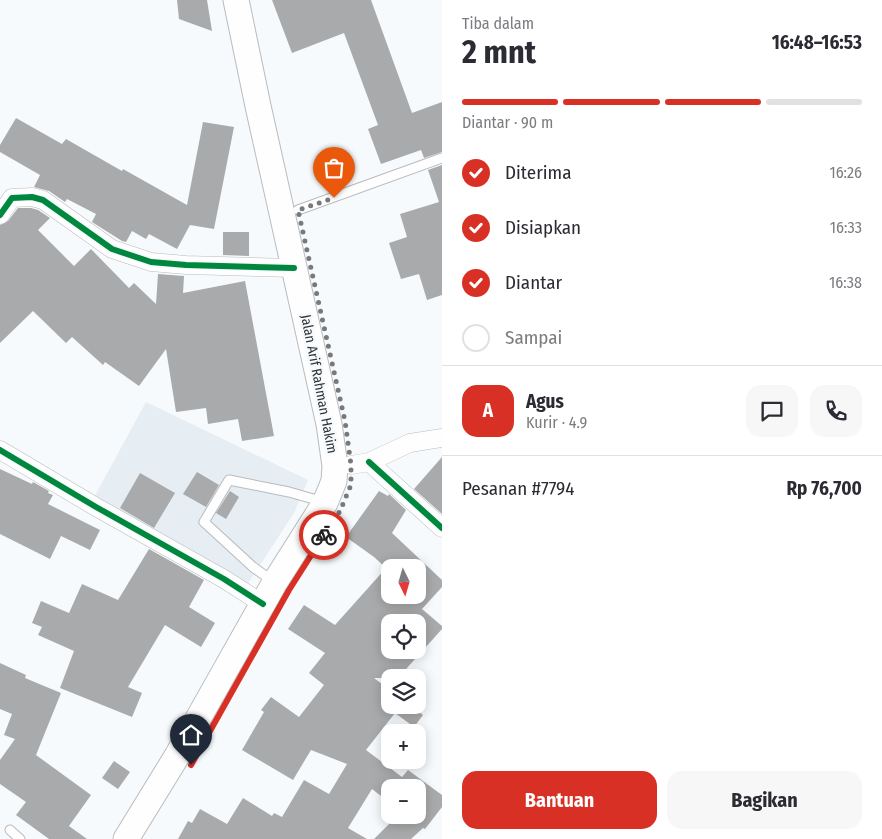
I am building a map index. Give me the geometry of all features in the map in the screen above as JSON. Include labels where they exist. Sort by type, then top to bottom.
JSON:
[{"type":"main road","name":"Jalan Arif Rahman Hakim","points":[[126,839],[276,592],[333,507],[351,485],[360,464],[345,421],[290,212],[258,106],[236,0]]},
{"type":"main road","name":"Jalan Arif Rahman Hakim","points":[[253,0],[290,212],[294,268],[329,424],[335,466],[333,507]]},
{"type":"main road","name":"Jalan Arif Rahman Hakim","points":[[146,839],[191,765],[276,592]]},
{"type":"street","points":[[0,215],[12,198],[32,197],[43,200],[112,250],[151,262],[186,266],[294,268]]},
{"type":"street","points":[[442,438],[410,443],[360,464],[442,528]]},
{"type":"street","points":[[0,450],[224,579],[276,592]]},
{"type":"lane","points":[[290,212],[442,158]]},
{"type":"lane","points":[[276,592],[204,522],[229,480],[289,492],[333,507]]},
{"type":"lane","points":[[10,830],[20,839]]},
{"type":"shaded area","points":[[146,402],[308,480],[294,513],[247,585],[92,501]]},
{"type":"building","points":[[177,0],[207,0],[212,31],[179,19]]},
{"type":"building","points":[[272,0],[371,0],[412,113],[442,102],[442,152],[424,158],[421,150],[381,164],[368,129],[378,125],[344,33],[292,53]]},
{"type":"building","points":[[16,118],[62,144],[66,139],[187,205],[203,122],[234,127],[214,229],[190,225],[177,249],[149,234],[146,239],[132,231],[126,242],[122,241],[92,222],[96,214],[67,199],[65,202],[49,191],[34,187],[40,175],[0,152],[0,145]]},
{"type":"building","points":[[338,160],[345,176],[329,183],[323,167]]},
{"type":"building","points":[[442,165],[442,295],[427,300],[419,274],[401,279],[389,243],[407,237],[400,214],[439,202],[428,170]]},
{"type":"building","points":[[18,208],[38,210],[50,218],[38,230],[74,266],[91,249],[129,288],[134,283],[156,304],[158,274],[184,276],[183,293],[245,281],[274,436],[242,441],[238,419],[208,424],[206,408],[176,412],[166,349],[139,386],[105,362],[103,365],[72,337],[66,343],[33,311],[0,343],[0,225],[8,221]]},
{"type":"building","points":[[223,232],[249,232],[249,256],[223,255]]},
{"type":"building","points":[[442,457],[442,514],[414,489]]},
{"type":"building","points":[[0,469],[32,484],[33,482],[49,491],[48,493],[53,495],[48,504],[100,530],[90,550],[61,536],[50,559],[0,534]]},
{"type":"building","points":[[197,472],[219,485],[206,507],[183,494]]},
{"type":"building","points":[[140,473],[175,493],[154,528],[120,508]]},
{"type":"building","points":[[230,491],[239,497],[226,519],[216,513]]},
{"type":"building","points":[[379,491],[388,496],[389,494],[406,510],[392,533],[420,559],[381,559],[381,563],[346,537]]},
{"type":"building","points":[[149,549],[204,580],[189,607],[215,623],[201,647],[165,625],[128,687],[142,693],[132,717],[60,688],[74,651],[38,635],[42,627],[32,623],[41,601],[69,613],[82,584],[118,600]]},
{"type":"building","points":[[426,565],[442,580],[442,587],[422,609],[442,626],[442,629],[426,647],[426,614],[381,614],[381,659],[415,659],[406,669],[381,669],[381,678],[374,678],[381,683],[381,714],[394,714],[386,724],[381,724],[381,731],[366,750],[381,761],[381,769],[391,769],[402,777],[408,770],[420,779],[381,779],[381,796],[372,789],[348,828],[367,839],[178,839],[188,821],[192,823],[200,809],[227,824],[243,798],[272,816],[274,813],[282,817],[304,780],[329,794],[347,764],[311,750],[293,780],[242,750],[264,712],[261,710],[271,697],[299,717],[324,685],[309,673],[325,653],[288,629],[304,605],[335,625],[381,574],[381,604],[426,604]]},
{"type":"building","points":[[0,663],[26,675],[25,678],[61,693],[36,755],[91,795],[69,826],[87,839],[49,839],[16,815],[26,802],[0,784],[0,760],[15,739],[4,735],[12,714],[0,709]]},
{"type":"building","points":[[396,714],[423,715],[416,724],[410,724]]},
{"type":"building","points":[[114,761],[130,772],[118,789],[102,778]]},
{"type":"building","points":[[426,783],[442,795],[442,807],[425,829],[423,828],[411,839],[374,839],[389,824],[426,824]]},
{"type":"cycle path","points":[[0,215],[12,198],[32,197],[43,200],[112,249],[151,262],[186,265],[294,268]]},
{"type":"cycle path","points":[[0,450],[224,579],[263,604]]},
{"type":"cycle path","points":[[369,462],[442,528]]},
{"type":"way so far","points":[[324,535],[340,511],[351,485],[351,465],[345,421],[298,210],[334,198]]},
{"type":"route","points":[[191,765],[289,590],[324,535]]}]
